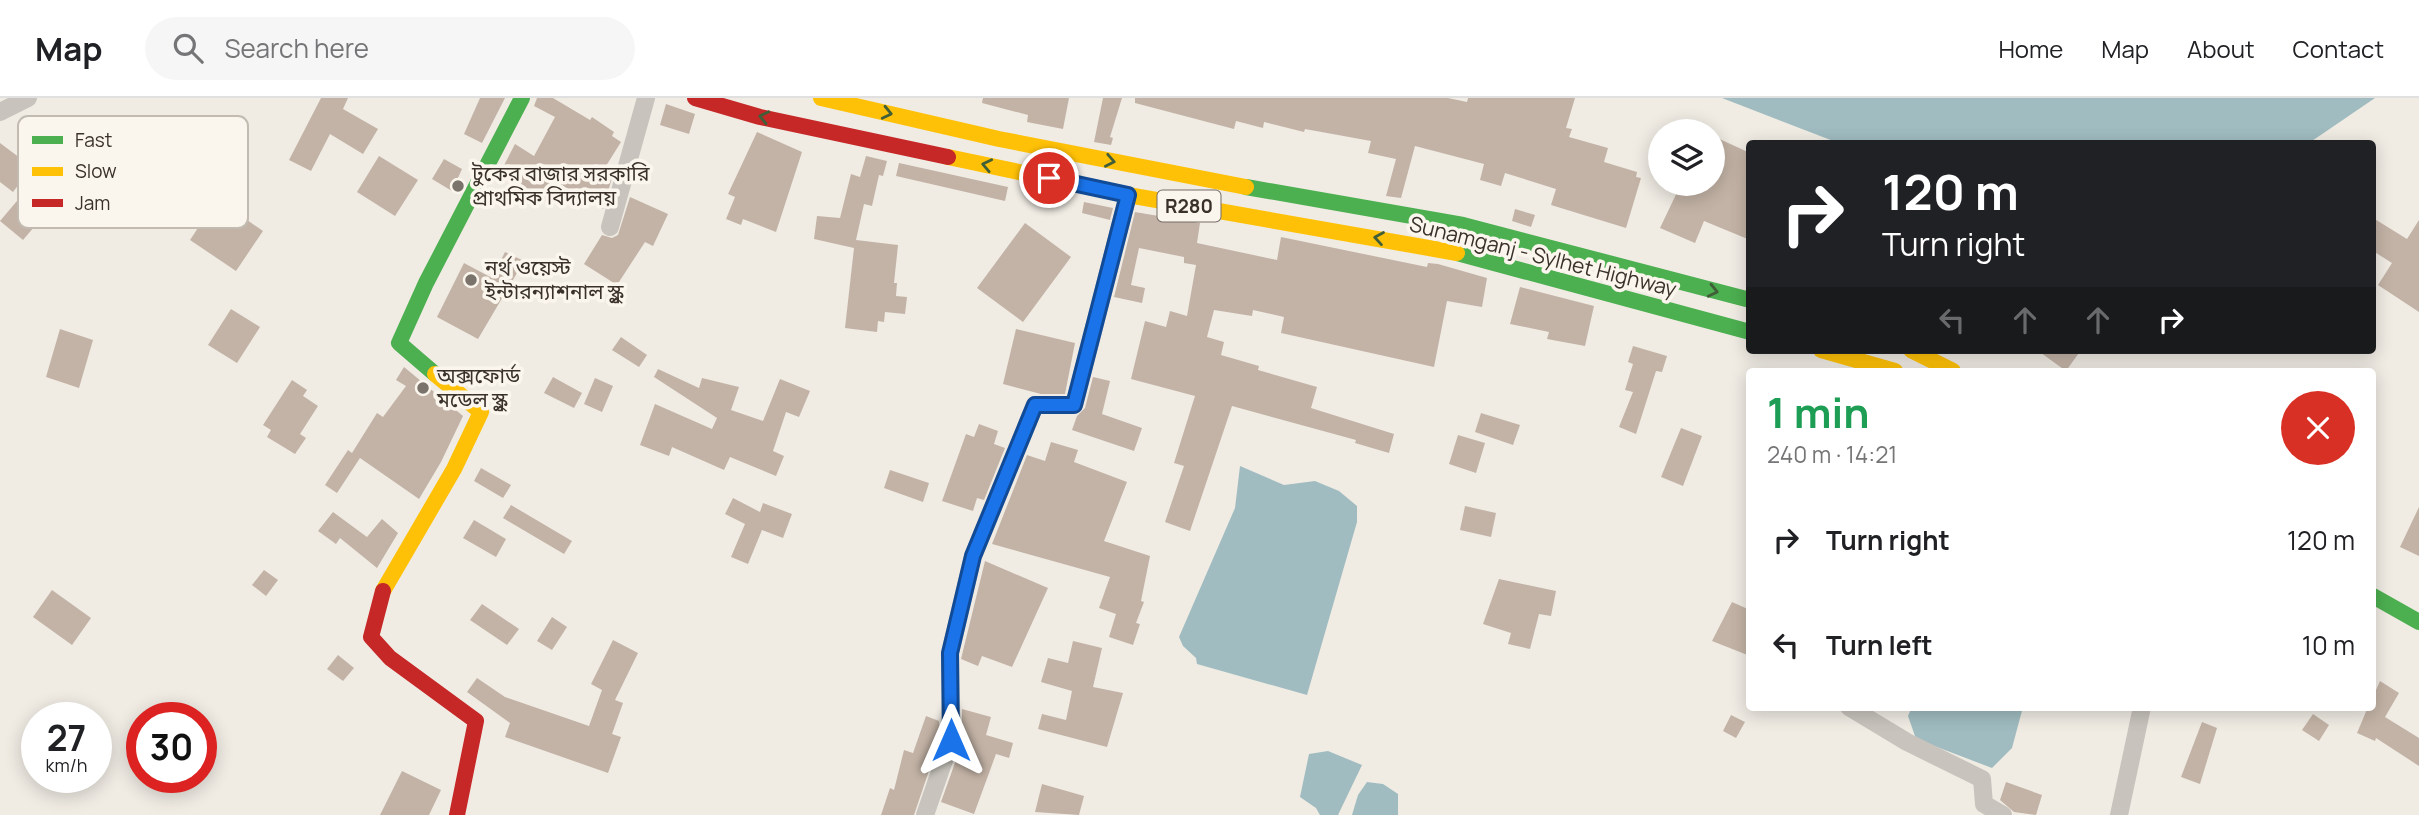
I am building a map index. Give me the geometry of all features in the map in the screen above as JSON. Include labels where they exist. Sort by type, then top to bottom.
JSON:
[{"type":"main road","points":[[457,815],[476,722],[390,658],[371,637],[372,623],[398,560],[468,443],[481,412],[399,343],[432,272],[522,98]]},
{"type":"main road","name":"Sunamganj - Sylhet Highway","points":[[695,98],[760,117],[1128,195],[1441,249],[1746,331]]},
{"type":"main road","name":"Sunamganj - Sylhet Highway","points":[[821,98],[1013,142],[1244,187],[1463,225],[1746,299]]},
{"type":"main road","points":[[1837,354],[1885,368]]},
{"type":"main road","points":[[1919,354],[1947,368]]},
{"type":"main road","points":[[2376,598],[2419,622]]},
{"type":"street","points":[[0,112],[28,98]]},
{"type":"street","points":[[610,227],[646,98]]},
{"type":"street","points":[[925,815],[951,740],[950,653],[973,556],[1035,405],[1074,405],[1128,195]]},
{"type":"street","points":[[1856,711],[1907,742],[1982,779],[1984,804],[2003,815]]},
{"type":"street","points":[[2119,815],[2140,711]]},
{"type":"water","points":[[1722,98],[2375,98],[2313,140],[1831,140]]},
{"type":"water","points":[[1240,466],[1284,485],[1315,481],[1339,491],[1357,506],[1357,522],[1307,695],[1197,664],[1196,658],[1183,646],[1179,637],[1235,508]]},
{"type":"water","points":[[1910,711],[2022,711],[2012,748],[1992,768],[1916,739],[1908,716]]},
{"type":"water","points":[[1328,751],[1362,765],[1338,815],[1320,815],[1316,808],[1300,797],[1309,754]]},
{"type":"water","points":[[1367,782],[1383,784],[1398,794],[1398,815],[1352,815],[1358,795]]},
{"type":"building","points":[[321,98],[348,98],[343,109],[378,129],[363,154],[330,134],[311,171],[289,160]]},
{"type":"building","points":[[480,98],[505,98],[482,143],[464,134]]},
{"type":"building","points":[[537,98],[553,98],[590,120],[592,117],[614,132],[612,136],[621,142],[606,166],[614,171],[603,209],[560,184],[548,203],[500,173],[515,144],[534,156],[555,117],[534,106]]},
{"type":"building","points":[[983,98],[1069,98],[1063,129],[1027,122],[1028,115],[982,103]]},
{"type":"building","points":[[1103,98],[1122,98],[1110,137],[1113,138],[1111,145],[1094,142]]},
{"type":"building","points":[[1135,98],[1448,98],[1467,102],[1468,98],[1575,98],[1566,128],[1572,129],[1569,137],[1608,148],[1604,162],[1637,172],[1636,177],[1641,178],[1626,228],[1551,205],[1556,189],[1505,173],[1501,186],[1480,180],[1484,164],[1415,146],[1401,198],[1386,196],[1396,159],[1368,153],[1371,141],[1305,129],[1304,132],[1264,122],[1263,128],[1236,121],[1234,129],[1135,103]]},
{"type":"building","points":[[666,104],[695,114],[689,134],[660,125]]},
{"type":"building","points":[[757,132],[802,152],[776,232],[743,219],[741,225],[726,219],[735,197],[728,194]]},
{"type":"building","points":[[1725,142],[1746,151],[1746,238],[1704,221],[1695,243],[1660,228],[1675,196],[1725,196]]},
{"type":"building","points":[[0,143],[18,156],[18,185],[13,192],[0,182]]},
{"type":"building","points":[[379,156],[418,180],[395,216],[357,192]]},
{"type":"building","points":[[866,156],[887,161],[883,176],[879,175],[872,206],[864,204],[856,240],[898,245],[894,283],[897,283],[896,296],[907,297],[905,314],[885,312],[884,322],[878,321],[877,332],[845,328],[854,248],[814,239],[817,216],[840,218],[851,174],[860,177]]},
{"type":"building","points":[[444,159],[462,169],[452,191],[432,179]]},
{"type":"building","points":[[899,163],[1008,187],[1005,201],[896,176]]},
{"type":"building","points":[[630,197],[668,214],[653,246],[645,242],[617,285],[584,264],[602,235],[612,238],[618,235]]},
{"type":"building","points":[[18,200],[18,228],[33,228],[23,240],[0,221]]},
{"type":"building","points":[[1084,202],[1113,208],[1110,220],[1082,213]]},
{"type":"building","points":[[1515,209],[1535,215],[1531,227],[1512,221]]},
{"type":"building","points":[[1135,212],[1200,223],[1197,243],[1277,260],[1281,237],[1427,267],[1428,263],[1438,264],[1487,278],[1482,307],[1447,301],[1434,367],[1281,333],[1284,317],[1253,310],[1252,316],[1214,310],[1207,337],[1224,342],[1221,355],[1259,366],[1258,370],[1317,387],[1311,408],[1394,434],[1389,453],[1355,443],[1356,440],[1232,406],[1190,531],[1165,522],[1184,466],[1174,463],[1195,396],[1131,379],[1145,321],[1166,327],[1170,311],[1187,316],[1196,265],[1184,263],[1184,257],[1139,248],[1131,285],[1145,288],[1142,303],[1114,297]]},
{"type":"building","points":[[2376,220],[2407,239],[2419,220],[2419,312],[2378,285],[2392,263],[2376,253]]},
{"type":"building","points":[[248,221],[263,231],[236,271],[190,240],[198,228],[248,228]]},
{"type":"building","points":[[1025,223],[1071,257],[1023,322],[977,288]]},
{"type":"building","points":[[505,252],[524,261],[478,339],[437,317],[464,263],[492,278]]},
{"type":"building","points":[[1520,287],[1594,306],[1585,346],[1547,339],[1549,332],[1510,324]]},
{"type":"building","points":[[231,309],[260,327],[237,363],[208,345]]},
{"type":"building","points":[[60,329],[93,340],[79,388],[46,377]]},
{"type":"building","points":[[1016,329],[1075,343],[1065,394],[1041,394],[1003,384]]},
{"type":"building","points":[[621,337],[647,355],[639,367],[612,350]]},
{"type":"building","points":[[1633,346],[1667,356],[1662,372],[1656,371],[1636,434],[1619,427],[1633,392],[1625,390],[1633,364],[1628,362]]},
{"type":"building","points":[[2043,354],[2078,354],[2068,368],[2062,368]]},
{"type":"building","points":[[404,367],[463,416],[441,462],[419,499],[360,458],[337,493],[325,485],[348,450],[352,453],[377,413],[383,417],[406,386],[396,380]]},
{"type":"building","points":[[658,369],[699,388],[702,378],[739,387],[731,410],[763,421],[780,379],[810,391],[799,417],[786,412],[773,451],[784,456],[776,476],[730,457],[724,470],[672,447],[669,456],[640,445],[655,404],[712,429],[717,418],[654,377]]},
{"type":"building","points":[[553,377],[582,393],[574,408],[544,393]]},
{"type":"building","points":[[1093,377],[1110,381],[1102,414],[1142,428],[1134,451],[1072,430],[1077,416],[1085,408]]},
{"type":"building","points":[[595,378],[613,386],[602,412],[584,404]]},
{"type":"building","points":[[292,380],[307,390],[303,396],[318,406],[300,434],[306,438],[295,454],[267,437],[271,430],[263,425]]},
{"type":"building","points":[[1481,413],[1520,425],[1513,445],[1475,432]]},
{"type":"building","points":[[979,424],[998,431],[994,444],[1005,448],[984,500],[977,498],[973,511],[942,501],[966,434],[974,437]]},
{"type":"building","points":[[1681,428],[1702,436],[1683,486],[1661,477]]},
{"type":"building","points":[[1458,435],[1485,443],[1476,473],[1449,464]]},
{"type":"building","points":[[1051,442],[1078,450],[1074,462],[1127,482],[1104,541],[1150,556],[1141,601],[1144,602],[1136,623],[1140,624],[1133,645],[1109,637],[1116,614],[1099,608],[1110,577],[992,544],[1027,455],[1045,461]]},
{"type":"building","points":[[481,468],[511,485],[503,498],[474,481]]},
{"type":"building","points":[[890,470],[929,483],[923,502],[884,488]]},
{"type":"building","points":[[733,498],[760,512],[763,503],[792,514],[783,538],[762,530],[748,564],[731,557],[745,524],[725,514]]},
{"type":"building","points":[[511,505],[572,541],[564,554],[503,518]]},
{"type":"building","points":[[1465,506],[1496,513],[1491,537],[1460,530]]},
{"type":"building","points":[[2419,507],[2419,556],[2400,547]]},
{"type":"building","points":[[333,512],[367,537],[382,519],[398,533],[377,568],[340,538],[336,544],[318,531]]},
{"type":"building","points":[[474,520],[506,539],[496,557],[463,538]]},
{"type":"building","points":[[985,561],[1048,588],[1012,667],[982,656],[978,666],[961,659]]},
{"type":"building","points":[[264,570],[278,580],[266,596],[252,585]]},
{"type":"building","points":[[1499,579],[1556,591],[1551,616],[1539,614],[1530,649],[1508,644],[1511,633],[1483,624]]},
{"type":"building","points":[[52,590],[91,618],[72,645],[33,617]]},
{"type":"building","points":[[1732,602],[1746,608],[1746,654],[1712,641]]},
{"type":"building","points":[[482,604],[519,629],[507,645],[470,620]]},
{"type":"building","points":[[552,617],[567,627],[552,650],[537,641]]},
{"type":"building","points":[[613,640],[638,653],[615,700],[623,703],[612,734],[621,737],[608,773],[505,737],[510,723],[467,692],[477,678],[505,697],[589,726],[602,690],[591,684]]},
{"type":"building","points":[[1073,641],[1102,648],[1093,687],[1123,693],[1107,747],[1038,729],[1042,714],[1066,720],[1072,691],[1041,682],[1048,658],[1068,663]]},
{"type":"building","points":[[338,655],[354,668],[343,681],[327,669]]},
{"type":"building","points":[[2380,681],[2399,693],[2385,717],[2419,738],[2419,766],[2376,738],[2375,741],[2357,733],[2366,711],[2376,711],[2376,690]]},
{"type":"building","points":[[962,709],[991,717],[986,735],[1013,743],[1009,758],[996,754],[974,814],[941,802],[962,743]]},
{"type":"building","points":[[2313,714],[2329,725],[2319,741],[2302,730]]},
{"type":"building","points":[[1731,715],[1745,722],[1736,738],[1723,731]]},
{"type":"building","points":[[926,716],[939,721],[940,738],[914,815],[881,815],[890,788],[894,790],[904,750],[913,753]]},
{"type":"building","points":[[2202,722],[2217,728],[2200,784],[2181,777]]},
{"type":"building","points":[[402,771],[441,790],[429,815],[380,815]]},
{"type":"building","points":[[2006,782],[2042,795],[2036,815],[2014,812],[2000,800]]},
{"type":"building","points":[[1042,784],[1084,796],[1079,815],[1035,812]]},
{"type":"traffic: fast","points":[[435,374],[399,343],[426,283],[522,98]]},
{"type":"traffic: fast","points":[[1246,187],[1463,225],[1746,299]]},
{"type":"traffic: fast","points":[[1457,253],[1746,331]]},
{"type":"traffic: fast","points":[[2376,598],[2419,622]]},
{"type":"traffic: slow","points":[[821,98],[999,139],[1246,187]]},
{"type":"traffic: slow","points":[[948,157],[1128,195],[1457,253]]},
{"type":"traffic: slow","points":[[1835,354],[1884,368]]},
{"type":"traffic: slow","points":[[1919,354],[1947,368]]},
{"type":"traffic: slow","points":[[383,591],[454,469],[481,412],[435,374]]},
{"type":"traffic: jam","points":[[695,98],[760,117],[948,157]]},
{"type":"traffic: jam","points":[[383,591],[371,637],[390,658],[476,721],[457,815]]},
{"type":"place","name":"টুকের বাজার সরকারি প্রাথমিক বিদ্যালয়","points":[[458,186]]},
{"type":"place","name":"নর্থ ওয়েস্ট ইন্টারন্যাশনাল স্কুল","points":[[471,280]]},
{"type":"place","name":"অক্সফোর্ড মডেল স্কুল","points":[[423,388]]},
{"type":"route","points":[[951,740],[950,653],[973,556],[1035,405],[1074,405],[1128,195],[1049,178]]}]
